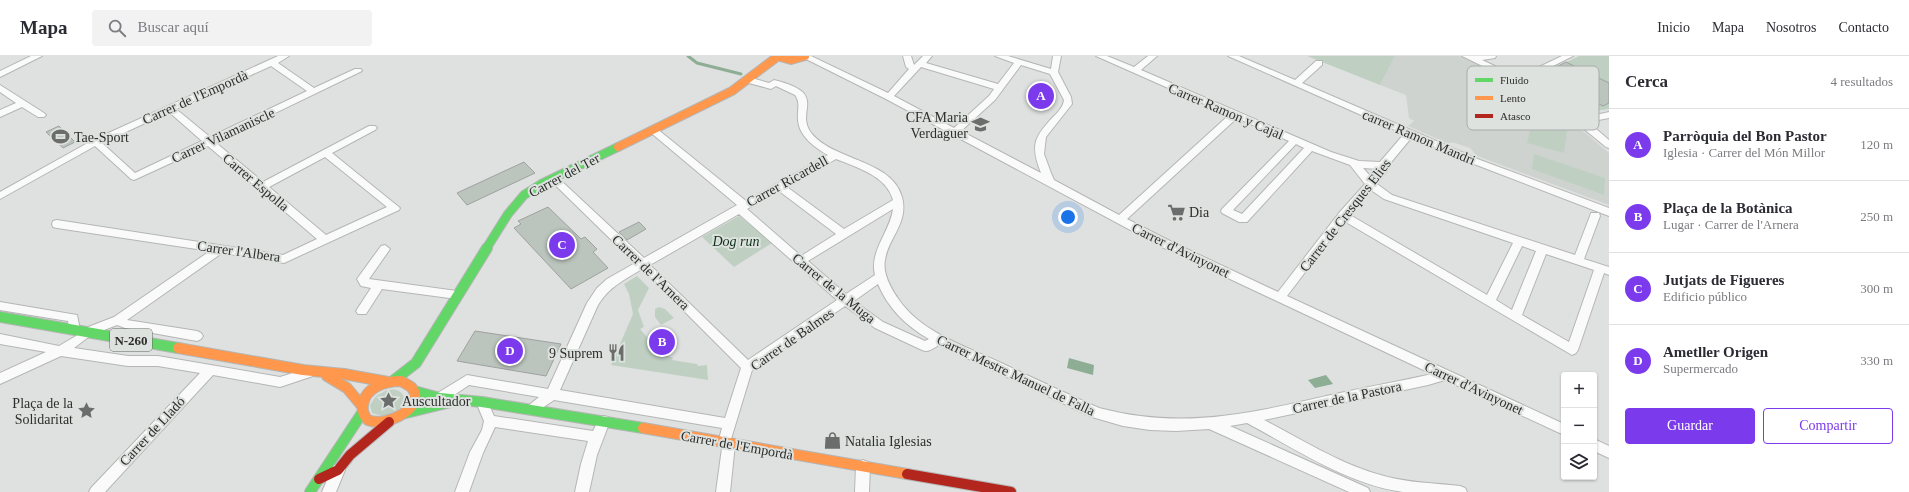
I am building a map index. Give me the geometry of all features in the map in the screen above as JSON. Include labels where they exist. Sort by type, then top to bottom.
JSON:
[{"type":"main road","points":[[777,56],[791,61],[804,56]]},
{"type":"main road","name":"Carrer del Ter","points":[[416,363],[513,207],[530,191],[553,178],[732,91],[777,56]]},
{"type":"main road","name":"N-260","points":[[0,317],[317,372],[344,374],[390,382],[404,382],[413,389]]},
{"type":"main road","points":[[310,492],[319,479],[322,471],[347,438],[369,393],[376,387],[390,382],[416,363]]},
{"type":"main road","points":[[406,413],[413,403],[416,363]]},
{"type":"main road","name":"N-260","points":[[317,372],[347,387],[362,409],[366,418],[372,422],[390,422],[406,413]]},
{"type":"main road","name":"Carrer de l'Empordà","points":[[413,389],[440,398],[482,402],[604,421],[1005,491]]},
{"type":"main road","name":"Carrer de l'Empordà","points":[[406,413],[462,400]]},
{"type":"main road","points":[[319,479],[338,470],[350,455],[390,422]]},
{"type":"street","points":[[0,74],[38,56]]},
{"type":"street","name":"Carrer de l'Empordà","points":[[0,196],[96,142],[285,56]]},
{"type":"street","name":"Carrer d'Avinyonet","points":[[804,56],[889,97],[954,133],[1168,245],[1561,429]]},
{"type":"street","points":[[907,56],[910,70]]},
{"type":"street","points":[[889,97],[910,70],[920,60],[928,56]]},
{"type":"street","points":[[999,56],[1054,72]]},
{"type":"street","points":[[1051,184],[1044,171],[1040,158],[1041,138],[1048,127],[1067,107],[1068,100],[1054,72],[1056,68],[1056,56]]},
{"type":"street","name":"Carrer Ramon y Cajal","points":[[1100,56],[1310,147],[1354,164],[1372,167],[1383,165]]},
{"type":"street","points":[[1135,72],[1153,56]]},
{"type":"street","name":"carrer Ramon Mandri","points":[[1232,56],[1477,162],[1609,212]]},
{"type":"street","points":[[1469,57],[1491,56],[1494,66]]},
{"type":"street","points":[[1548,66],[1569,56]]},
{"type":"street","points":[[1469,57],[1490,66]]},
{"type":"street","points":[[920,60],[1000,88]]},
{"type":"street","points":[[271,62],[314,92]]},
{"type":"street","points":[[954,133],[992,98],[1019,62]]},
{"type":"street","points":[[1296,84],[1318,63]]},
{"type":"street","name":"Carrer Vilamaniscle","points":[[96,142],[134,177],[358,71]]},
{"type":"street","points":[[748,80],[771,86],[774,83],[778,84],[791,88],[802,95],[804,104],[802,122],[804,131],[813,141],[835,155],[882,177],[893,187],[898,201],[800,261]]},
{"type":"street","points":[[0,88],[41,115]]},
{"type":"street","points":[[0,114],[23,103]]},
{"type":"street","name":"Carrer Espolla","points":[[169,108],[325,240]]},
{"type":"street","points":[[1120,220],[1235,115]]},
{"type":"street","points":[[1599,117],[1609,115]]},
{"type":"street","points":[[262,187],[372,128]]},
{"type":"street","name":"Carrer de la Muga","points":[[653,130],[742,207],[846,301],[879,325],[926,347],[938,339]]},
{"type":"street","points":[[1591,130],[1609,145]]},
{"type":"street","name":"Carrer de Cresques Elies","points":[[1280,297],[1343,216],[1371,185],[1382,171],[1383,165],[1410,133]]},
{"type":"street","points":[[1295,140],[1226,211],[1243,219],[1310,147]]},
{"type":"street","name":"Carrer l'Albera","points":[[57,224],[284,259],[395,208],[326,154]]},
{"type":"street","name":"Carrer Ricardell","points":[[552,394],[577,336],[601,291],[611,282],[642,263],[835,155]]},
{"type":"street","name":"Carrer Ramon y Cajal","points":[[1354,164],[1378,192],[1388,197],[1605,269]]},
{"type":"street","name":"Carrer de l'Arnera","points":[[553,178],[642,263],[747,367]]},
{"type":"street","points":[[779,186],[843,234]]},
{"type":"street","name":"Carrer Mestre Manuel de Falla","points":[[898,201],[898,213],[879,259],[880,277],[899,309],[917,326],[938,339],[1096,413],[1116,420],[1147,425],[1212,424],[1249,418]]},
{"type":"street","points":[[1343,216],[1572,350],[1605,269]]},
{"type":"street","points":[[1578,260],[1596,216]]},
{"type":"street","points":[[1490,301],[1519,240]]},
{"type":"street","points":[[1515,317],[1542,248]]},
{"type":"street","points":[[385,249],[363,279],[365,283],[457,295]]},
{"type":"street","points":[[0,379],[60,351],[80,339],[87,332],[118,320],[221,250]]},
{"type":"street","name":"Carrer de Balmes","points":[[722,492],[729,424],[747,367],[880,277]]},
{"type":"street","points":[[362,311],[380,285]]},
{"type":"street","points":[[0,306],[73,318],[74,330]]},
{"type":"street","points":[[118,320],[125,324],[192,335],[180,349]]},
{"type":"street","points":[[115,337],[118,320]]},
{"type":"street","points":[[0,339],[60,351],[128,361],[158,361],[280,382],[317,372]]},
{"type":"street","name":"Carrer de Lladó","points":[[96,492],[209,370]]},
{"type":"street","name":"Carrer de la Pastora","points":[[1249,418],[1428,380],[1440,377],[1444,373]]},
{"type":"street","name":"Carrer de l'Empordà","points":[[440,398],[467,380],[729,424]]},
{"type":"street","points":[[532,410],[552,394]]},
{"type":"street","points":[[462,492],[476,452],[488,431],[490,421],[482,402]]},
{"type":"street","points":[[1249,418],[1365,476],[1385,483],[1460,492]]},
{"type":"street","points":[[490,421],[596,438]]},
{"type":"street","points":[[582,492],[585,471],[596,438],[604,421]]},
{"type":"street","points":[[1212,424],[1363,492]]},
{"type":"street","points":[[1597,446],[1609,452]]},
{"type":"street","points":[[862,492],[863,466]]},
{"type":"street","points":[[329,492],[338,470]]},
{"type":"shaded area","points":[[1395,56],[1459,56],[1485,66],[1467,66],[1467,130],[1581,130],[1609,153],[1609,205],[1477,156],[1470,148],[1452,142],[1449,144],[1408,126],[1414,121],[1409,118],[1406,95],[1380,85]]},
{"type":"shaded area","points":[[1069,358],[1094,365],[1093,375],[1067,368]]},
{"type":"shaded area","points":[[1326,375],[1333,384],[1315,388],[1308,380]]},
{"type":"green space","points":[[1307,56],[1395,56],[1380,85]]},
{"type":"green space","points":[[1579,56],[1609,56],[1609,109],[1599,110],[1599,66],[1559,66]]},
{"type":"green space","points":[[1530,130],[1567,130],[1564,153],[1527,143]]},
{"type":"green space","points":[[1534,154],[1605,178],[1604,195],[1532,169]]},
{"type":"green space","name":"Dog run","points":[[739,216],[772,243],[734,267],[702,237]]},
{"type":"green space","points":[[637,276],[649,288],[638,310],[644,327],[640,329],[654,345],[652,348],[673,358],[672,360],[697,364],[698,366],[707,365],[708,380],[611,365],[633,314],[629,294],[624,284]]},
{"type":"green space","points":[[659,307],[665,309],[674,318],[661,325],[655,317],[655,309]]},
{"type":"green space","points":[[387,390],[397,390],[401,392],[404,397],[402,407],[385,417],[372,413],[370,405],[376,396]]},
{"type":"building","points":[[1566,62],[1574,66],[1558,66]]},
{"type":"building","points":[[1599,78],[1609,83],[1609,103],[1603,106],[1599,104]]},
{"type":"building","name":"Tae-Sport","points":[[59,126],[75,142],[63,148],[46,132]]},
{"type":"building","points":[[524,162],[535,173],[467,205],[457,193]]},
{"type":"building","points":[[548,207],[581,239],[585,237],[597,249],[593,252],[608,268],[571,289],[514,228],[521,224],[518,221]]},
{"type":"building","points":[[639,222],[646,229],[627,240],[619,232]]},
{"type":"building","points":[[475,331],[561,344],[546,376],[457,361]]},
{"type":"waterway","points":[[688,56],[697,63],[741,74]]},
{"type":"traffic: fast","points":[[393,381],[416,363],[508,214],[524,195],[543,183],[618,147]]},
{"type":"traffic: fast","points":[[0,317],[178,348]]},
{"type":"traffic: fast","points":[[414,391],[440,398],[482,402],[643,428]]},
{"type":"traffic: fast","points":[[406,413],[451,402]]},
{"type":"traffic: fast","points":[[310,492],[362,413]]},
{"type":"traffic: slow","points":[[777,56],[791,60],[805,56]]},
{"type":"traffic: slow","points":[[618,147],[732,91],[777,57]]},
{"type":"traffic: slow","points":[[178,348],[303,370],[344,374],[388,382]]},
{"type":"traffic: slow","points":[[327,376],[347,388],[362,406]]},
{"type":"traffic: slow","points":[[401,381],[411,387],[415,394],[414,402],[408,410],[390,421],[379,423],[369,421],[365,417],[363,411],[363,404],[369,392],[387,382],[401,381]]},
{"type":"traffic: slow","points":[[643,428],[907,474]]},
{"type":"traffic: jam","points":[[319,479],[338,470],[350,455],[389,422]]},
{"type":"traffic: jam","points":[[907,474],[1011,492]]},
{"type":"place","name":"Parròquia del Bon Pastor","points":[[1041,96]]},
{"type":"place","name":"CFA Maria Verdaguer","points":[[981,125]]},
{"type":"place","name":"Tae-Sport","points":[[61,137]]},
{"type":"place","name":"Dia","points":[[1176,212]]},
{"type":"place","name":"Jutjats de Figueres","points":[[562,245]]},
{"type":"place","name":"Plaça de la Botànica","points":[[662,342]]},
{"type":"place","name":"Ametller Origen","points":[[510,351]]},
{"type":"place","name":"9 Suprem","points":[[616,353]]},
{"type":"place","name":"Auscultador","points":[[389,401]]},
{"type":"place","name":"Plaça de la Solidaritat","points":[[86,411]]},
{"type":"place","name":"Natalia Iglesias","points":[[832,441]]}]
